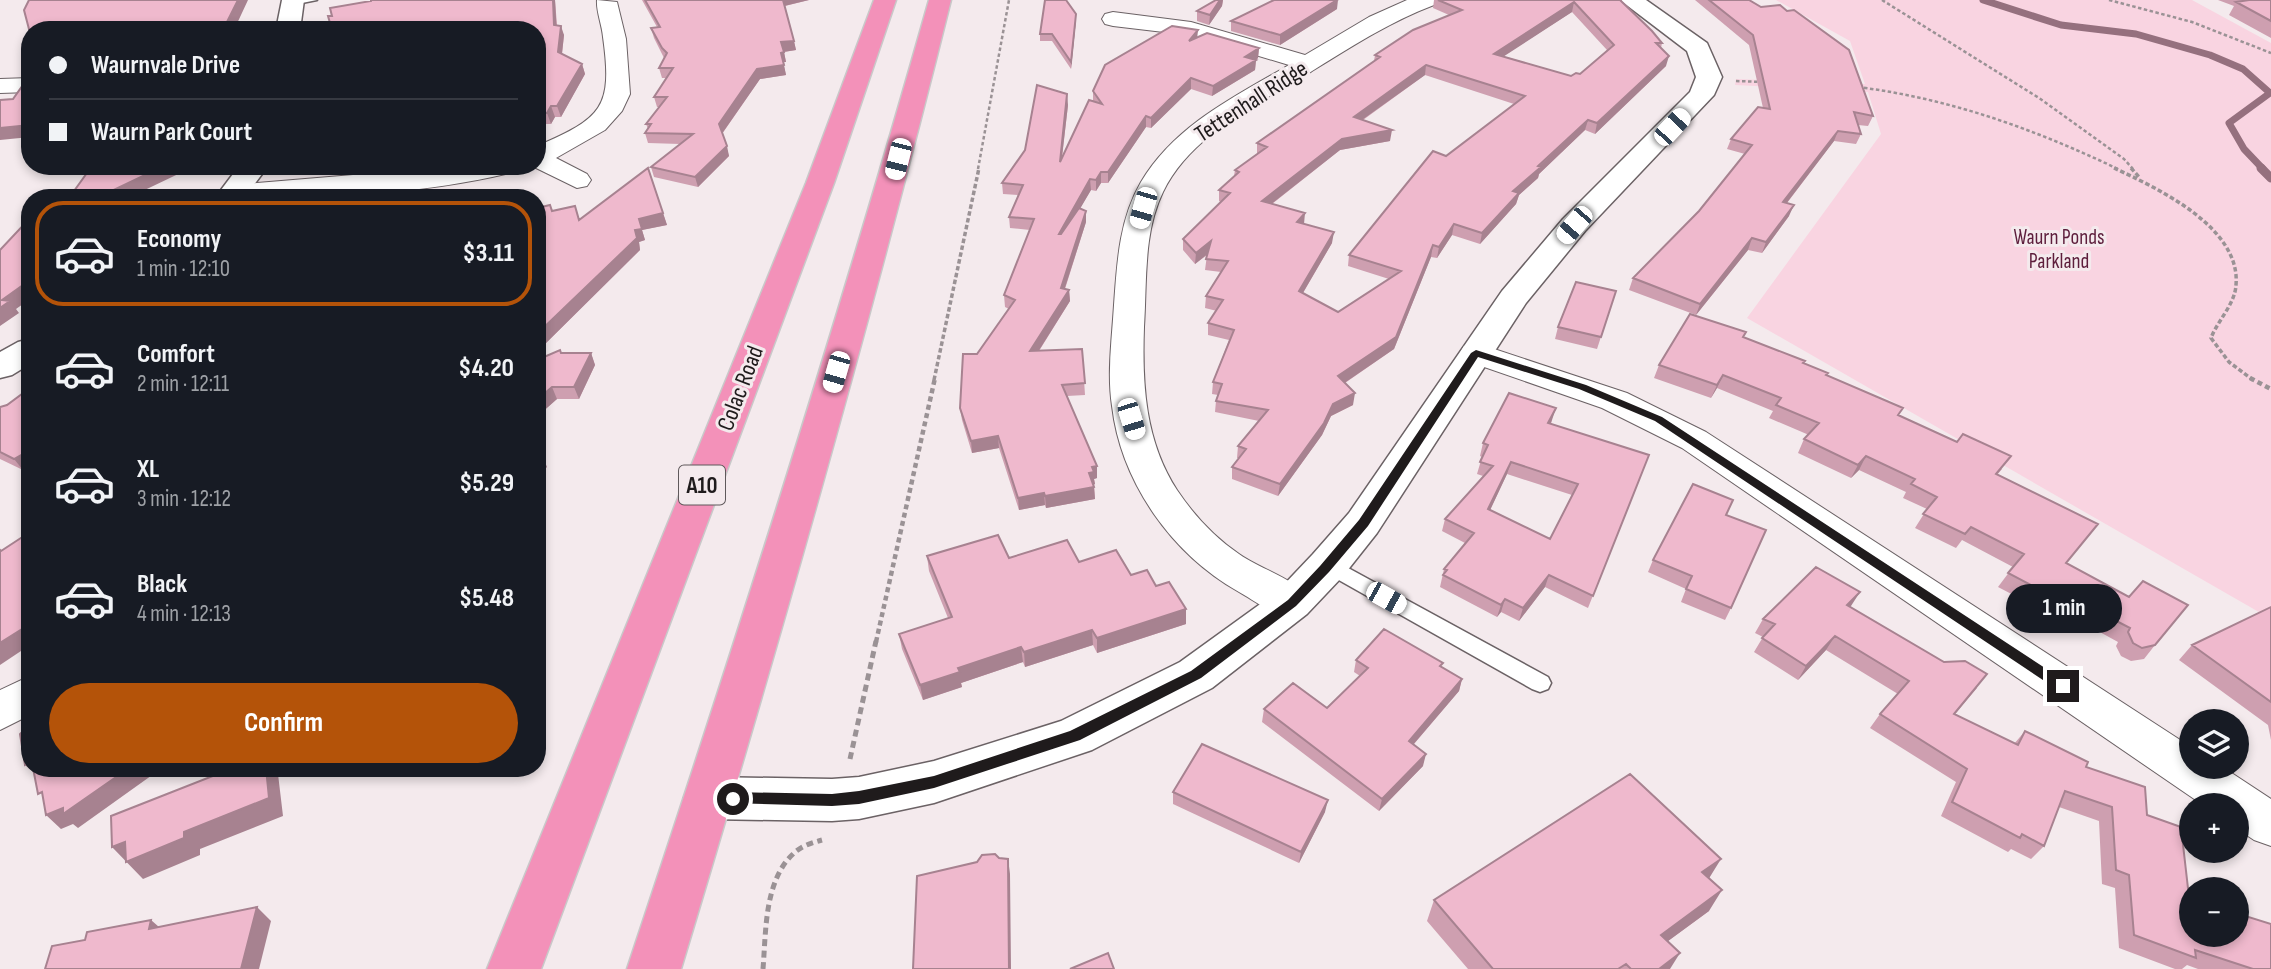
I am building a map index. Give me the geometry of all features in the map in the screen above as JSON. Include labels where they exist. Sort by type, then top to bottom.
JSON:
[{"type":"highway","name":"Colac Road","points":[[514,969],[820,183],[885,0]]},
{"type":"highway","points":[[654,969],[708,798],[891,186],[940,0]]},
{"type":"street","name":"Tettenhall Ridge","points":[[1292,603],[1216,557],[1184,526],[1158,490],[1143,458],[1131,419],[1126,369],[1136,230],[1155,181],[1192,138],[1222,116],[1370,26],[1426,0]]},
{"type":"street","points":[[708,798],[859,798],[934,782],[1075,736],[1196,674],[1292,603],[1363,523],[1513,298],[1574,225],[1694,103],[1709,81],[1698,47],[1631,0]]},
{"type":"street","points":[[291,21],[299,1]]},
{"type":"street","points":[[546,152],[592,127],[610,110],[617,98],[619,89],[616,46],[606,2]]},
{"type":"street","points":[[1113,19],[1191,29],[1308,63]]},
{"type":"street","points":[[0,86],[21,85]]},
{"type":"street","points":[[546,162],[577,180]]},
{"type":"street","points":[[237,189],[247,175]]},
{"type":"street","points":[[306,189],[457,175]]},
{"type":"street","points":[[1476,353],[1583,387],[1658,419],[2271,825]]},
{"type":"street","points":[[0,367],[21,354]]},
{"type":"street","points":[[0,712],[21,699]]},
{"type":"lane","points":[[1328,565],[1540,683]]},
{"type":"path","points":[[763,969],[769,898],[789,857],[805,844],[822,841],[832,800],[853,754],[958,273],[998,76],[1009,0]]},
{"type":"path","points":[[1882,0],[2039,98],[2124,159],[2142,181]]},
{"type":"path","points":[[2109,0],[2192,22],[2271,53]]},
{"type":"path","points":[[1732,81],[1773,83]]},
{"type":"path","points":[[1854,87],[1892,90],[1990,114],[2034,129],[2163,191],[2204,220],[2228,249],[2237,278],[2234,295],[2211,338],[2217,351],[2229,364],[2271,389]]},
{"type":"green space","name":"Waurn Ponds Parkland","points":[[1776,0],[2192,0],[2271,43],[2271,619],[1747,318],[1881,134],[1868,92],[1735,85],[1736,79],[1865,84],[1850,41]]},
{"type":"building","points":[[29,0],[238,0],[228,21],[27,21],[24,10]]},
{"type":"building","points":[[553,0],[554,25],[561,26],[558,52],[582,64],[557,106],[551,106],[546,113],[546,21],[329,21],[328,16],[332,16],[330,8],[371,1]]},
{"type":"building","points":[[645,0],[783,0],[794,41],[781,42],[784,65],[757,69],[719,124],[727,146],[695,177],[651,167],[693,134],[645,133],[651,124],[646,124],[667,97],[654,97],[673,68],[659,68],[667,53],[651,28],[660,27]]},
{"type":"building","points":[[1045,0],[1066,0],[1076,14],[1071,62],[1052,34],[1040,34]]},
{"type":"building","points":[[1220,0],[1210,15],[1197,11]]},
{"type":"building","points":[[1274,0],[1337,0],[1280,35],[1231,21]]},
{"type":"building","points":[[1438,0],[1620,0],[1652,31],[1662,43],[1656,43],[1669,56],[1597,123],[1588,120],[1538,166],[1541,167],[1513,191],[1519,193],[1482,233],[1454,224],[1439,247],[1433,245],[1396,337],[1338,376],[1355,393],[1333,404],[1324,423],[1280,484],[1232,467],[1246,449],[1238,446],[1268,410],[1216,401],[1222,384],[1213,382],[1234,330],[1208,323],[1223,300],[1206,296],[1228,261],[1206,259],[1211,241],[1196,253],[1183,239],[1230,193],[1219,190],[1239,172],[1235,170],[1267,147],[1257,143],[1380,57],[1375,55],[1413,30],[1462,10]],"holes":[[[1574,2],[1614,45],[1580,74],[1571,76],[1494,54]],[[1426,65],[1525,96],[1446,156],[1433,151],[1349,255],[1401,271],[1338,312],[1299,291],[1334,232],[1297,222],[1305,213],[1262,201],[1342,139],[1392,130],[1354,117]]]},
{"type":"building","points":[[1709,0],[1749,0],[1761,7],[1780,5],[1787,11],[1794,10],[1849,50],[1873,116],[1854,112],[1861,134],[1838,131],[1783,202],[1794,205],[1766,242],[1752,238],[1700,304],[1633,278],[1699,211],[1752,145],[1731,139],[1758,107],[1770,109],[1753,35]]},
{"type":"building","points":[[2271,0],[2271,21],[2236,2]]},
{"type":"building","points":[[1172,26],[1198,30],[1189,41],[1207,33],[1259,48],[1245,57],[1256,60],[1213,86],[1191,78],[1151,118],[1146,116],[1108,172],[1101,172],[1096,180],[1090,179],[1059,234],[1079,208],[1086,211],[1061,288],[1069,290],[1030,351],[1082,349],[1085,383],[1062,385],[1097,466],[1092,467],[1094,472],[1089,473],[1094,487],[1018,498],[998,436],[971,441],[960,408],[963,354],[977,354],[1015,300],[1004,295],[1034,219],[1009,217],[1023,185],[1002,183],[1025,150],[1037,85],[1067,94],[1060,162],[1089,100],[1102,104],[1093,91],[1105,65]]},
{"type":"building","points":[[21,88],[21,126],[0,128],[0,100],[13,99]]},
{"type":"building","points":[[648,168],[663,213],[639,219],[642,229],[635,230],[637,238],[546,325],[546,206],[550,205],[552,211],[575,206],[579,220]]},
{"type":"building","points":[[86,175],[145,175],[116,189],[75,189]]},
{"type":"building","points":[[21,228],[21,286],[2,300],[10,301],[0,308],[0,250]]},
{"type":"building","points":[[1576,282],[1616,291],[1601,337],[1558,327]]},
{"type":"building","points":[[1690,314],[1746,332],[1743,337],[1805,361],[1803,363],[1828,373],[1826,375],[1903,408],[1898,415],[1957,442],[1963,434],[2011,456],[1996,474],[2098,524],[2066,563],[2129,597],[2143,581],[2188,605],[2155,645],[2142,648],[2133,643],[2128,632],[2130,628],[2057,590],[2052,596],[2008,573],[2024,554],[1971,527],[1965,534],[1923,514],[1937,497],[1911,484],[1915,479],[1866,456],[1858,465],[1804,439],[1819,423],[1776,405],[1781,398],[1723,375],[1717,385],[1659,365]]},
{"type":"building","points":[[560,350],[561,353],[591,353],[574,387],[552,387],[546,392],[546,356]]},
{"type":"building","points":[[1509,393],[1556,408],[1548,423],[1649,455],[1593,596],[1549,575],[1523,608],[1505,599],[1501,605],[1443,575],[1447,570],[1444,569],[1474,533],[1445,519],[1493,466],[1480,462],[1488,445],[1483,443]],"holes":[[[1511,462],[1578,484],[1550,539],[1488,509]]]},
{"type":"building","points":[[21,395],[21,455],[14,459],[0,452],[0,407]]},
{"type":"building","points":[[1693,484],[1733,500],[1726,515],[1766,530],[1731,608],[1686,589],[1692,576],[1653,560]]},
{"type":"building","points":[[998,535],[1009,558],[1067,540],[1079,562],[1116,550],[1131,575],[1147,570],[1156,586],[1169,582],[1186,609],[1097,638],[1092,630],[1024,652],[1021,647],[958,668],[960,672],[920,685],[899,634],[952,617],[927,556]]},
{"type":"building","points":[[21,538],[21,630],[0,643],[0,550]]},
{"type":"building","points":[[1816,567],[1860,592],[1847,605],[1944,662],[1965,661],[1987,674],[1954,714],[2018,745],[2025,731],[2088,762],[2086,767],[2145,787],[2147,815],[2179,826],[2179,863],[2185,863],[2187,877],[2179,877],[2179,947],[2249,947],[2249,917],[2271,924],[2271,969],[2253,969],[2195,950],[2196,958],[2134,935],[2129,875],[2116,870],[2112,807],[2065,791],[2044,846],[2022,834],[2020,838],[1952,802],[1967,769],[1880,714],[1909,681],[1835,636],[1806,666],[1762,638],[1775,624],[1763,619]]},
{"type":"building","points":[[2271,607],[2271,702],[2192,645]]},
{"type":"building","points":[[1384,629],[1443,663],[1440,666],[1462,679],[1409,741],[1426,754],[1382,799],[1264,709],[1293,683],[1327,708],[1368,668],[1356,660]]},
{"type":"building","points":[[1202,744],[1328,800],[1301,852],[1173,792]]},
{"type":"building","points":[[1630,774],[1721,859],[1702,872],[1722,890],[1661,935],[1680,953],[1659,969],[1631,969],[1626,964],[1618,969],[1493,969],[1434,900]]},
{"type":"building","points":[[35,777],[116,777],[63,814],[63,808],[46,815],[42,792],[38,794]]},
{"type":"building","points":[[210,777],[267,777],[269,798],[184,832],[184,838],[126,862],[125,842],[112,847],[111,816]]},
{"type":"building","points":[[995,854],[999,858],[1008,859],[1009,969],[913,969],[917,876],[977,862],[982,855]]},
{"type":"building","points":[[257,907],[241,969],[45,969],[52,946],[85,940],[87,932],[151,920],[149,929]]},
{"type":"building","points":[[1108,953],[1114,969],[1070,969]]},
{"type":"waterway","points":[[1983,0],[2061,25],[2136,34],[2210,55],[2243,69],[2270,93],[2229,123],[2244,149],[2263,169]]},
{"type":"waterway","points":[[2261,168],[2271,178]]},
{"type":"route","points":[[733,799],[859,798],[934,782],[1075,736],[1196,674],[1292,603],[1325,569],[1363,523],[1476,353],[1583,387],[1658,419],[2063,686]]}]
